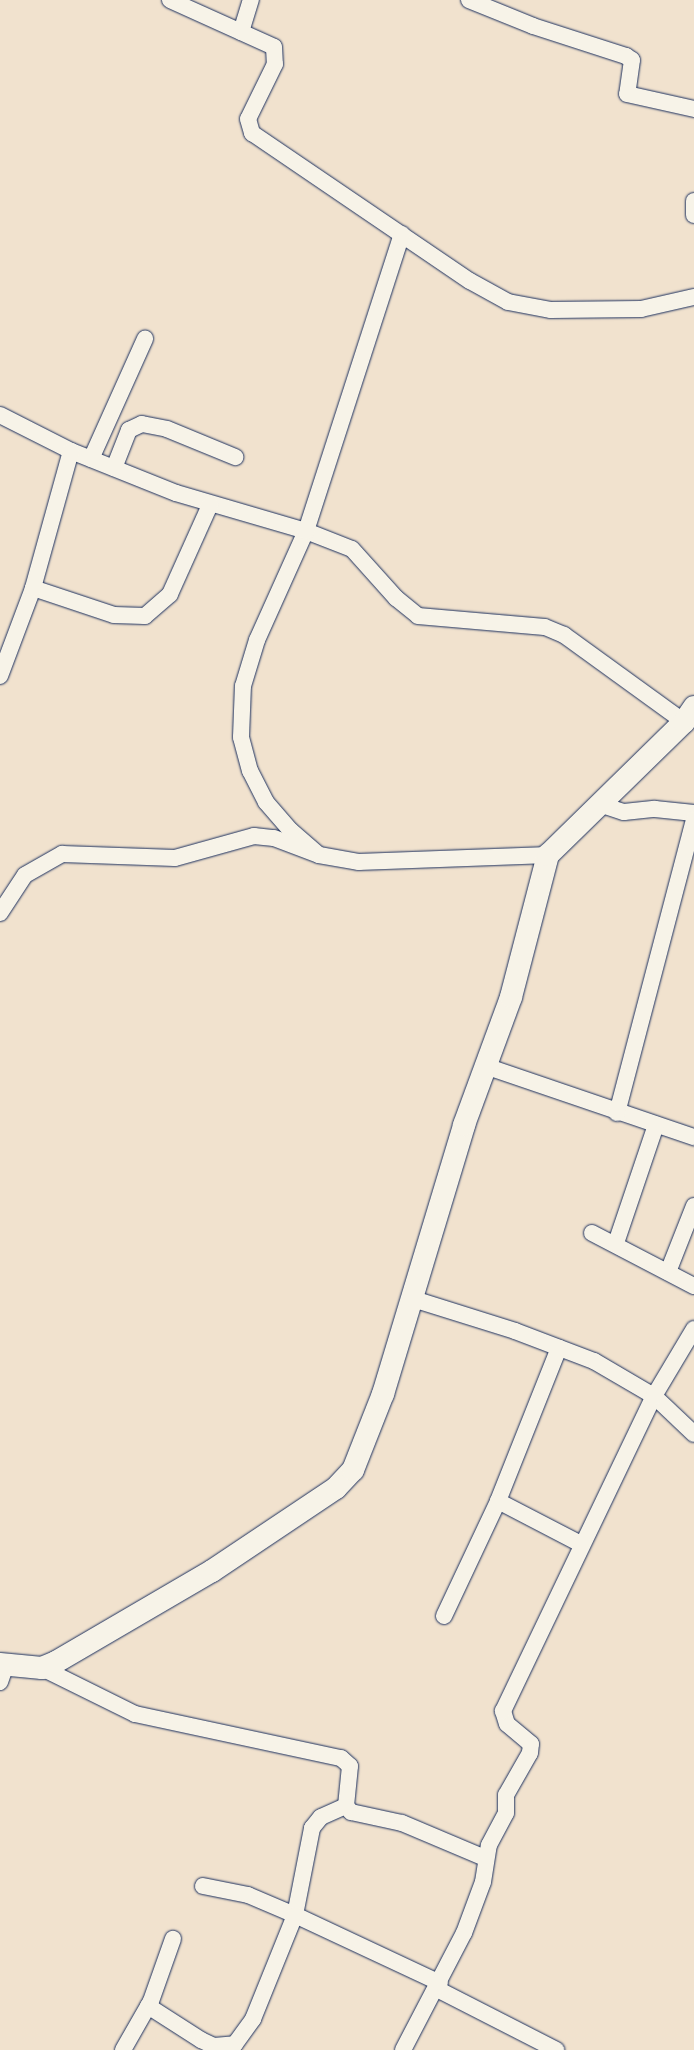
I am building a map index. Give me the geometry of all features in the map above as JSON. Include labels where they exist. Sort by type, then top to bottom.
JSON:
[{"type":"street","points":[[170,0],[274,47],[276,56],[248,119],[252,133],[402,234],[508,302],[551,310],[595,312],[641,308],[694,297]]},
{"type":"street","points":[[241,32],[251,0]]},
{"type":"street","points":[[470,0],[533,26],[626,56],[632,60],[627,94],[694,109]]},
{"type":"street","points":[[694,201],[694,214]]},
{"type":"street","points":[[319,855],[290,831],[266,802],[250,771],[241,737],[243,686],[253,653],[306,531],[402,234]]},
{"type":"street","points":[[91,459],[145,339]]},
{"type":"street","points":[[0,415],[71,451],[114,468],[210,505],[306,531],[360,555],[411,613],[425,618],[555,631],[689,714],[548,855],[511,997],[488,1067],[464,1125],[367,1441],[345,1479],[212,1571],[42,1668],[2,1671]]},
{"type":"street","points":[[114,468],[129,430],[142,424],[167,430],[235,457]]},
{"type":"street","points":[[0,676],[33,588],[71,451]]},
{"type":"street","points":[[33,588],[114,614],[145,616],[170,594],[210,505]]},
{"type":"street","points":[[599,804],[624,812],[655,809],[694,814]]},
{"type":"street","points":[[617,1113],[694,820]]},
{"type":"street","points":[[0,913],[25,875],[62,854],[175,858],[254,836],[274,838],[319,855],[359,862],[548,855]]},
{"type":"street","points":[[488,1067],[617,1113],[694,1137]]},
{"type":"street","points":[[616,1243],[656,1125]]},
{"type":"street","points":[[668,1272],[694,1206]]},
{"type":"street","points":[[592,1233],[616,1243],[694,1286]]},
{"type":"street","points":[[410,1298],[559,1348],[594,1362],[654,1396],[694,1434]]},
{"type":"street","points":[[403,2050],[438,1986],[474,1907],[483,1882],[485,1858],[504,1819],[506,1795],[531,1747],[527,1738],[507,1724],[503,1710],[581,1544],[654,1396],[694,1329]]},
{"type":"street","points":[[444,1616],[498,1501],[559,1348]]},
{"type":"street","points":[[498,1501],[581,1544]]},
{"type":"street","points":[[42,1668],[142,1716],[347,1761],[350,1772],[346,1806]]},
{"type":"street","points":[[346,1806],[356,1815],[402,1823],[485,1858]]},
{"type":"street","points":[[148,2006],[201,2040],[214,2046],[235,2044],[253,2019],[295,1914],[312,1828],[321,1817],[346,1806]]},
{"type":"street","points":[[204,1886],[248,1895],[295,1914],[438,1986],[556,2050]]},
{"type":"street","points":[[123,2050],[148,2006],[173,1939]]}]
